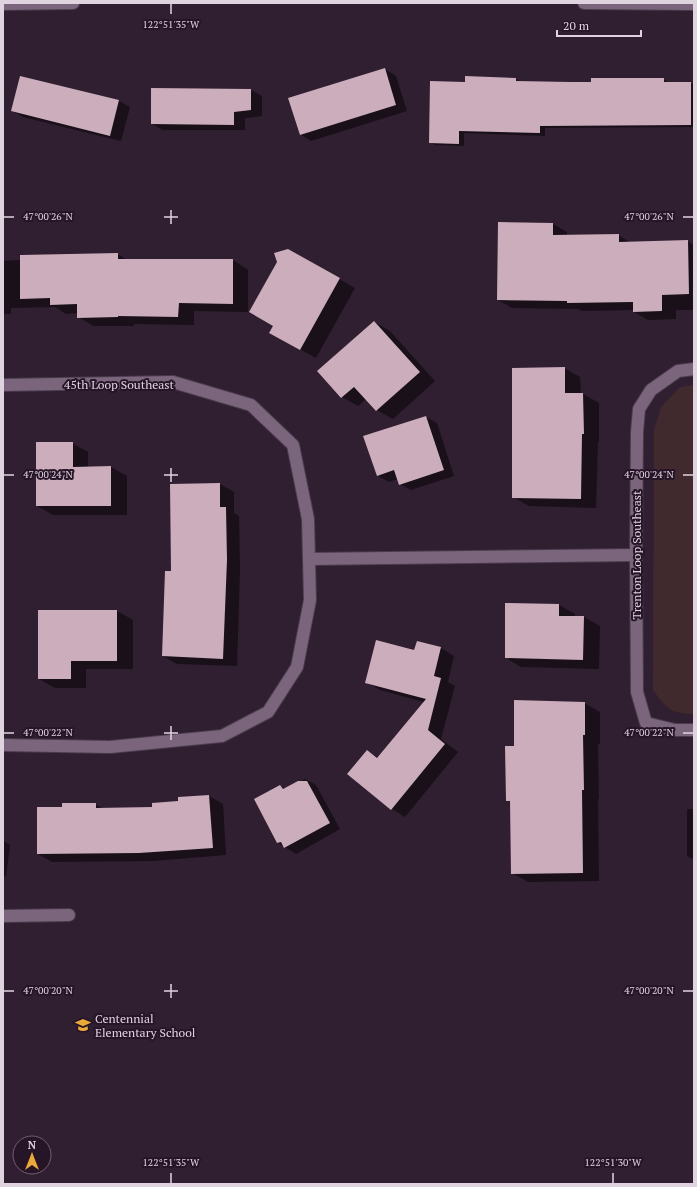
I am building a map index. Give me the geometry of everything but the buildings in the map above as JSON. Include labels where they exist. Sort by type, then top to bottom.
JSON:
[{"type":"street","points":[[3,4],[73,3]]},
{"type":"street","points":[[584,3],[694,4]]},
{"type":"street","name":"Trenton Loop Southeast","points":[[694,369],[678,371],[651,390],[639,409],[637,432],[636,555],[637,692],[646,723],[674,730],[694,730]]},
{"type":"street","name":"45th Loop Southeast","points":[[3,384],[173,382],[251,405],[293,445],[308,519],[310,600],[297,667],[268,712],[222,736],[110,747],[3,745]]},
{"type":"street","points":[[309,559],[636,555]]},
{"type":"street","points":[[3,916],[69,915]]},
{"type":"shaded area","points":[[694,385],[694,714],[686,714],[670,709],[653,690],[654,430],[661,407],[680,387]]},
{"type":"place","name":"Centennial Elementary School","points":[[83,1025]]}]
